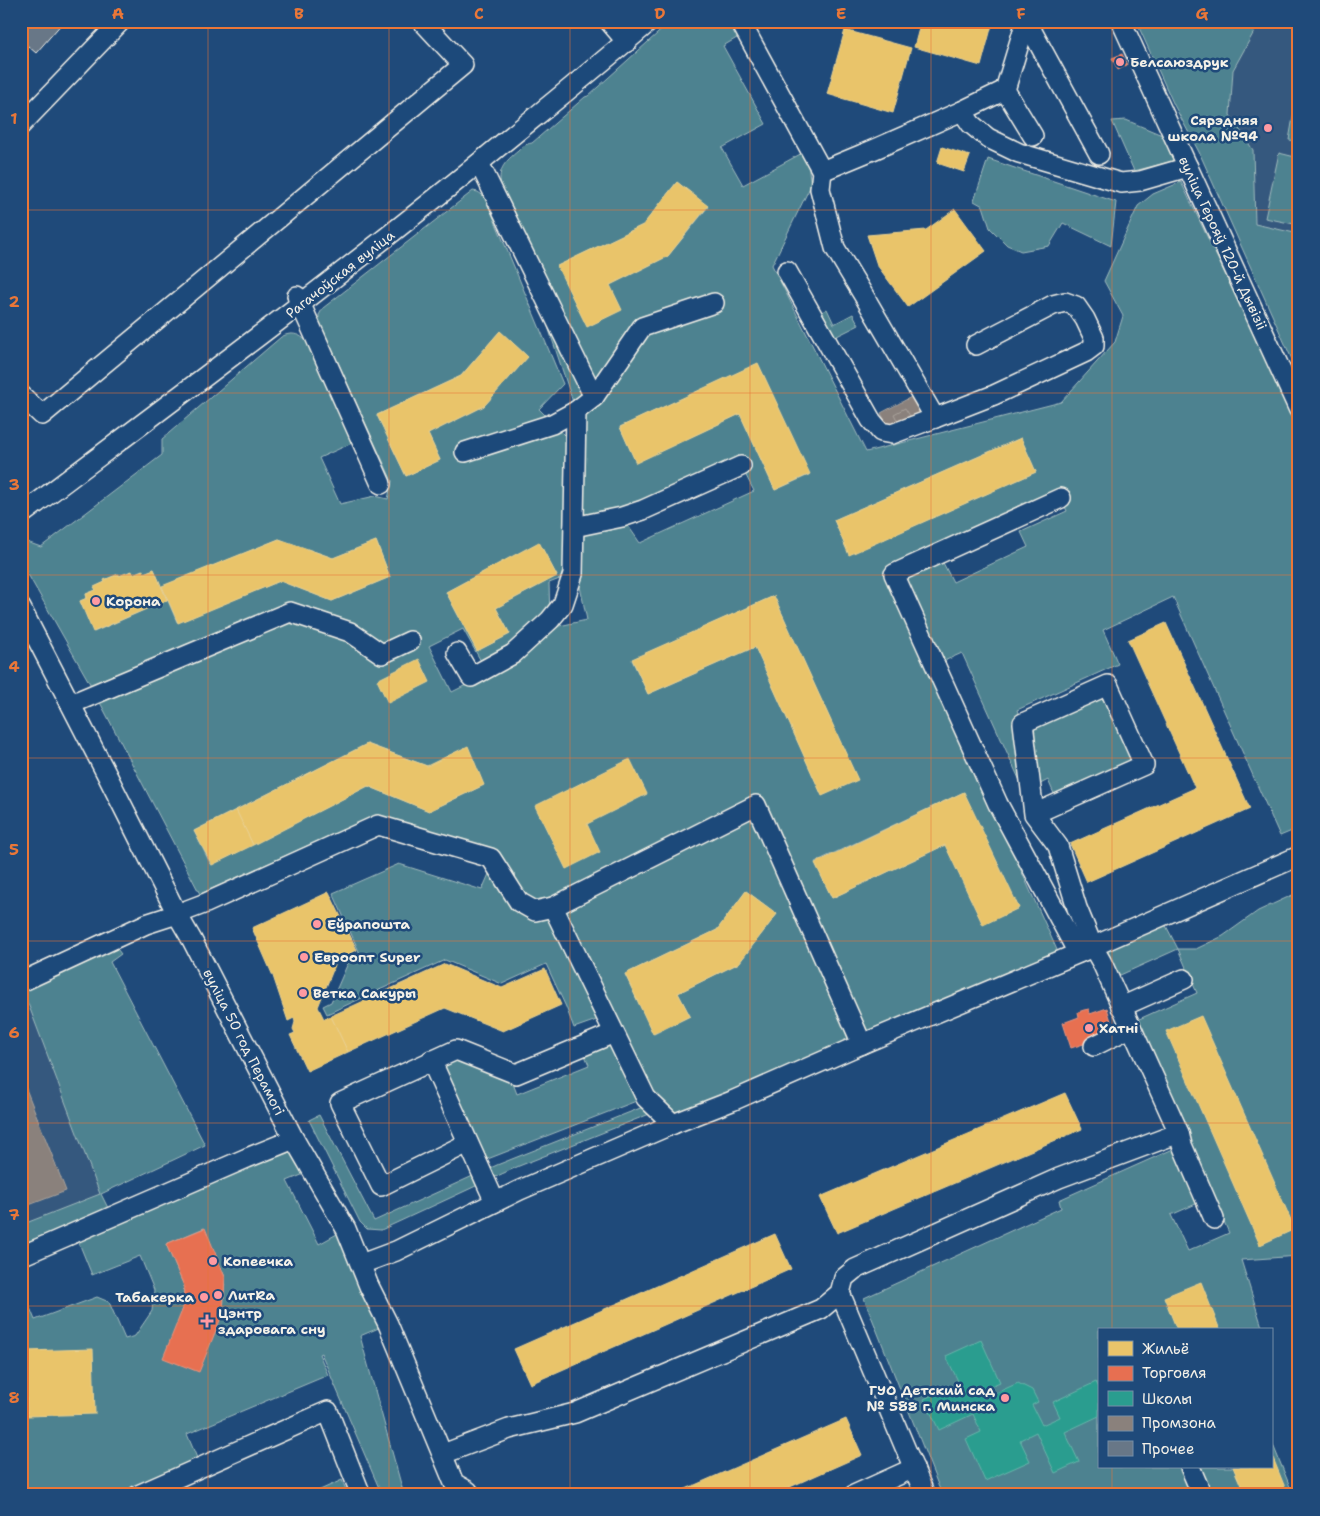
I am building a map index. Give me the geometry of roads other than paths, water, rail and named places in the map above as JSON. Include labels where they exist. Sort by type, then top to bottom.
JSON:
[{"type":"street","points":[[21,125],[121,21]]},
{"type":"street","points":[[21,395],[42,414],[463,65],[422,21]]},
{"type":"street","points":[[609,21],[627,42]]},
{"type":"street","name":"Рагачоўская вуліца","points":[[21,515],[298,300],[438,198],[650,21]]},
{"type":"street","points":[[740,21],[822,171],[820,189],[834,248],[935,418]]},
{"type":"street","name":"вуліца Герояў 120-й Дывізіі","points":[[1121,21],[1299,410]]},
{"type":"street","points":[[822,171],[1005,90],[1027,22]]},
{"type":"street","points":[[1027,22],[1099,154]]},
{"type":"street","points":[[1005,90],[1033,136]]},
{"type":"street","points":[[962,110],[970,124],[988,138],[1019,153],[1121,183],[1140,181],[1188,167]]},
{"type":"street","points":[[479,163],[594,397]]},
{"type":"street","points":[[787,271],[871,420],[881,432],[892,434],[994,395],[1086,352],[1094,346],[1094,338],[1076,306],[1065,302],[1053,305],[976,345]]},
{"type":"street","points":[[298,300],[381,484]]},
{"type":"street","points":[[465,452],[552,424],[576,411],[594,397],[642,327],[714,303]]},
{"type":"street","points":[[457,653],[471,678],[512,654],[550,620],[563,604],[573,574],[576,411]]},
{"type":"street","points":[[574,527],[622,517],[643,510],[741,466]]},
{"type":"street","points":[[1061,498],[894,574],[998,804],[1085,950],[1102,963],[1179,1133],[1182,1145],[1214,1219]]},
{"type":"street","name":"вуліца 50 год Перамогі","points":[[21,608],[294,1139],[346,1229],[443,1454],[449,1489],[468,1491],[470,1495]]},
{"type":"street","points":[[71,704],[290,612],[350,632],[382,654],[410,641]]},
{"type":"street","points":[[1034,814],[1144,765],[1108,685],[1022,723],[1034,814],[1058,846],[1077,908],[1085,950]]},
{"type":"street","points":[[21,982],[146,924],[206,903],[378,825],[491,858],[519,902],[535,911],[552,907],[756,805],[862,1044]]},
{"type":"street","points":[[360,1264],[396,1250],[495,1202],[673,1124],[732,1101],[1085,950],[1299,856]]},
{"type":"street","points":[[552,907],[646,1098],[673,1124]]},
{"type":"street","points":[[1121,1007],[1184,979]]},
{"type":"street","points":[[1094,1046],[1130,1028]]},
{"type":"street","points":[[468,1143],[382,1186],[340,1103],[456,1050],[516,1074],[614,1033]]},
{"type":"street","points":[[431,1060],[495,1202]]},
{"type":"street","points":[[925,1495],[840,1294],[844,1278],[855,1269],[1059,1178],[1179,1133]]},
{"type":"street","points":[[21,1256],[294,1139]]},
{"type":"street","points":[[443,1454],[509,1429],[574,1413],[821,1308],[840,1294]]},
{"type":"street","points":[[138,1495],[328,1411],[361,1495]]},
{"type":"street","points":[[854,1495],[914,1468]]},
{"type":"street","points":[[1190,1468],[1202,1495]]},
{"type":"place","name":"Белсаюздрук","points":[[1120,62]]},
{"type":"place","name":"Сярэдняя школа №94","points":[[1268,128]]},
{"type":"place","name":"Корона","points":[[96,601]]},
{"type":"place","name":"Еўрапошта","points":[[317,924]]},
{"type":"place","name":"Евроопт Super","points":[[304,957]]},
{"type":"place","name":"Ветка Сакуры","points":[[303,993]]},
{"type":"place","name":"Хатні","points":[[1089,1028]]},
{"type":"place","name":"Копеечка","points":[[213,1261]]},
{"type":"place","name":"ЛитRа","points":[[218,1295]]},
{"type":"place","name":"Табакерка","points":[[204,1297]]},
{"type":"place","name":"Цэнтр здаровага сну","points":[[207,1321]]},
{"type":"place","name":"ГУО Детский сад № 588 г. Минска","points":[[1005,1398]]}]
